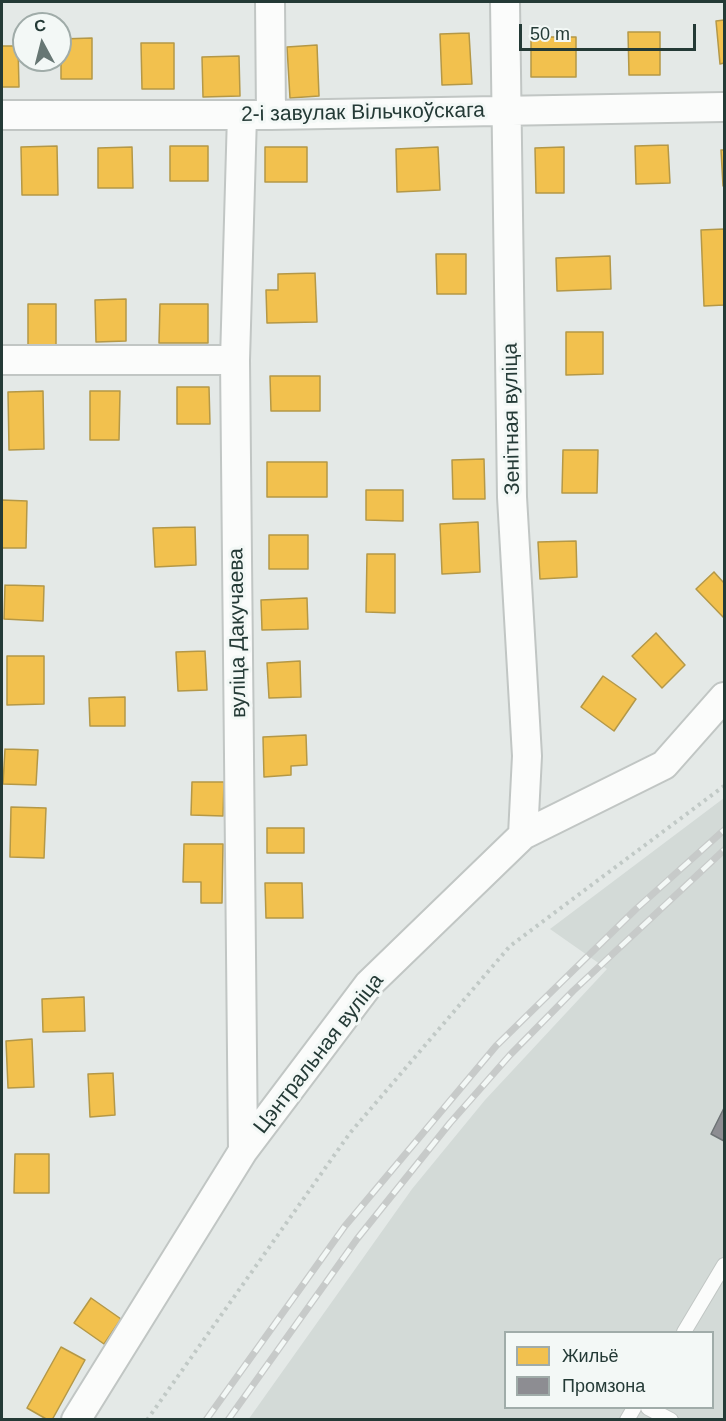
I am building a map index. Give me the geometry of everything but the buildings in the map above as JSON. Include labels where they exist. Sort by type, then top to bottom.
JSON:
[{"type":"street","points":[[270,2],[271,115]]},
{"type":"street","name":"Зенітная вуліца","points":[[505,2],[512,497],[527,756],[523,835]]},
{"type":"street","name":"2-і завулак Вільчкоўскага","points":[[2,115],[271,115],[724,107]]},
{"type":"street","name":"вуліца Дакучаева","points":[[242,115],[235,360],[243,1151]]},
{"type":"street","points":[[2,360],[235,360]]},
{"type":"street","name":"Цэнтральная вуліца","points":[[76,1419],[243,1151],[369,984],[523,835],[664,765],[724,697]]},
{"type":"lane","points":[[685,1331],[724,1265]]},
{"type":"lane","points":[[652,1409],[671,1419]]},
{"type":"path","points":[[147,1419],[350,1133],[510,946],[724,786]]},
{"type":"shaded area","points":[[724,798],[724,1419],[248,1420],[412,1189],[485,1100],[607,969],[550,929]]},
{"type":"railway","points":[[206,1420],[345,1226],[496,1046],[636,909],[724,830]]},
{"type":"railway","points":[[228,1420],[357,1239],[450,1123],[510,1055],[573,991],[724,850]]}]
